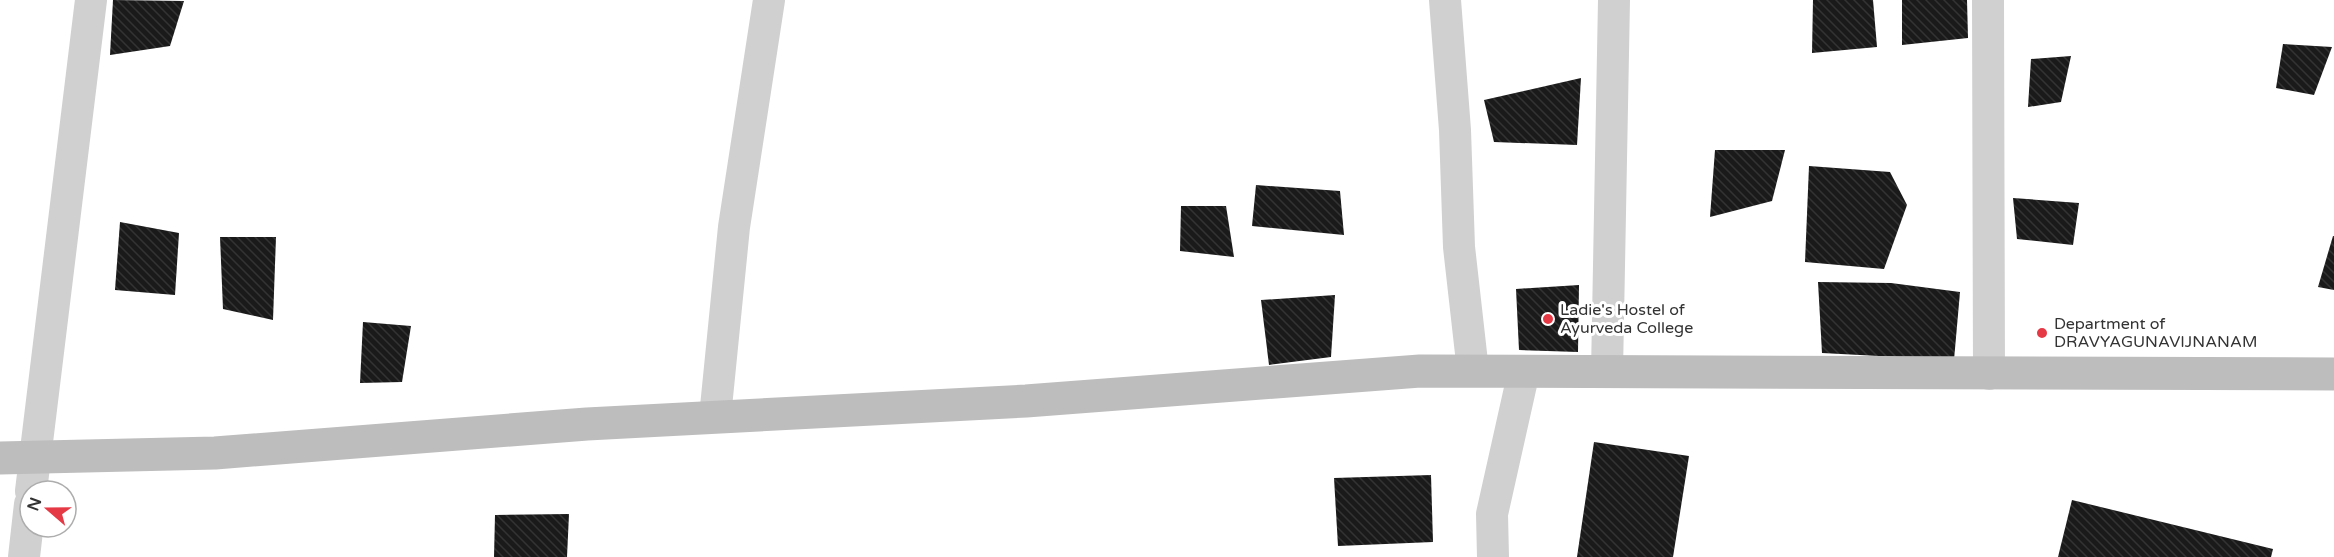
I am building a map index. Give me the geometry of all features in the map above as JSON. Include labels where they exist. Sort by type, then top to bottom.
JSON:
[{"type":"main road","points":[[0,458],[215,453],[587,424],[1026,401],[1420,371],[2334,374]]},
{"type":"street","points":[[33,479],[91,0]]},
{"type":"street","points":[[715,417],[734,227],[769,0]]},
{"type":"street","points":[[1445,0],[1455,130],[1459,247],[1473,371]]},
{"type":"street","points":[[1607,372],[1614,0]]},
{"type":"street","points":[[1988,0],[1989,374]]},
{"type":"street","points":[[1493,557],[1492,514],[1524,371]]},
{"type":"street","points":[[24,557],[26,539]]},
{"type":"building","points":[[113,0],[184,1],[170,46],[110,55]]},
{"type":"building","points":[[1813,0],[1873,0],[1877,47],[1812,53]]},
{"type":"building","points":[[1902,0],[1967,0],[1968,38],[1902,45]]},
{"type":"building","points":[[2283,44],[2332,47],[2314,95],[2276,88]]},
{"type":"building","points":[[2071,56],[2061,102],[2028,107],[2031,59]]},
{"type":"building","points":[[1581,78],[1577,145],[1494,142],[1484,100]]},
{"type":"building","points":[[1715,150],[1785,150],[1772,201],[1710,217]]},
{"type":"building","points":[[1809,166],[1890,172],[1907,205],[1884,269],[1805,262]]},
{"type":"building","points":[[1256,185],[1340,191],[1344,235],[1252,226]]},
{"type":"building","points":[[2013,198],[2079,203],[2073,245],[2017,239]]},
{"type":"building","points":[[1181,206],[1226,206],[1234,257],[1180,251]]},
{"type":"building","points":[[120,222],[179,233],[175,295],[115,290]]},
{"type":"building","points":[[2334,236],[2334,290],[2318,287]]},
{"type":"building","points":[[220,237],[276,237],[273,320],[223,309]]},
{"type":"building","points":[[1818,282],[1891,283],[1960,292],[1954,360],[1822,353]]},
{"type":"building","name":"Ladie's Hostel of Ayurveda College","points":[[1579,285],[1578,352],[1519,350],[1516,289]]},
{"type":"building","points":[[1335,295],[1331,357],[1269,365],[1261,300]]},
{"type":"building","points":[[363,322],[411,326],[402,382],[360,383]]},
{"type":"building","points":[[1594,442],[1689,456],[1673,557],[1577,557]]},
{"type":"building","points":[[1431,475],[1433,542],[1338,546],[1334,478]]},
{"type":"building","points":[[2072,500],[2273,549],[2271,557],[2058,557]]},
{"type":"building","points":[[569,514],[567,557],[494,557],[495,515]]},
{"type":"place","name":"Ladie's Hostel of Ayurveda College","points":[[1548,319]]},
{"type":"place","name":"Department of DRAVYAGUNAVIJNANAM","points":[[2042,333]]}]
